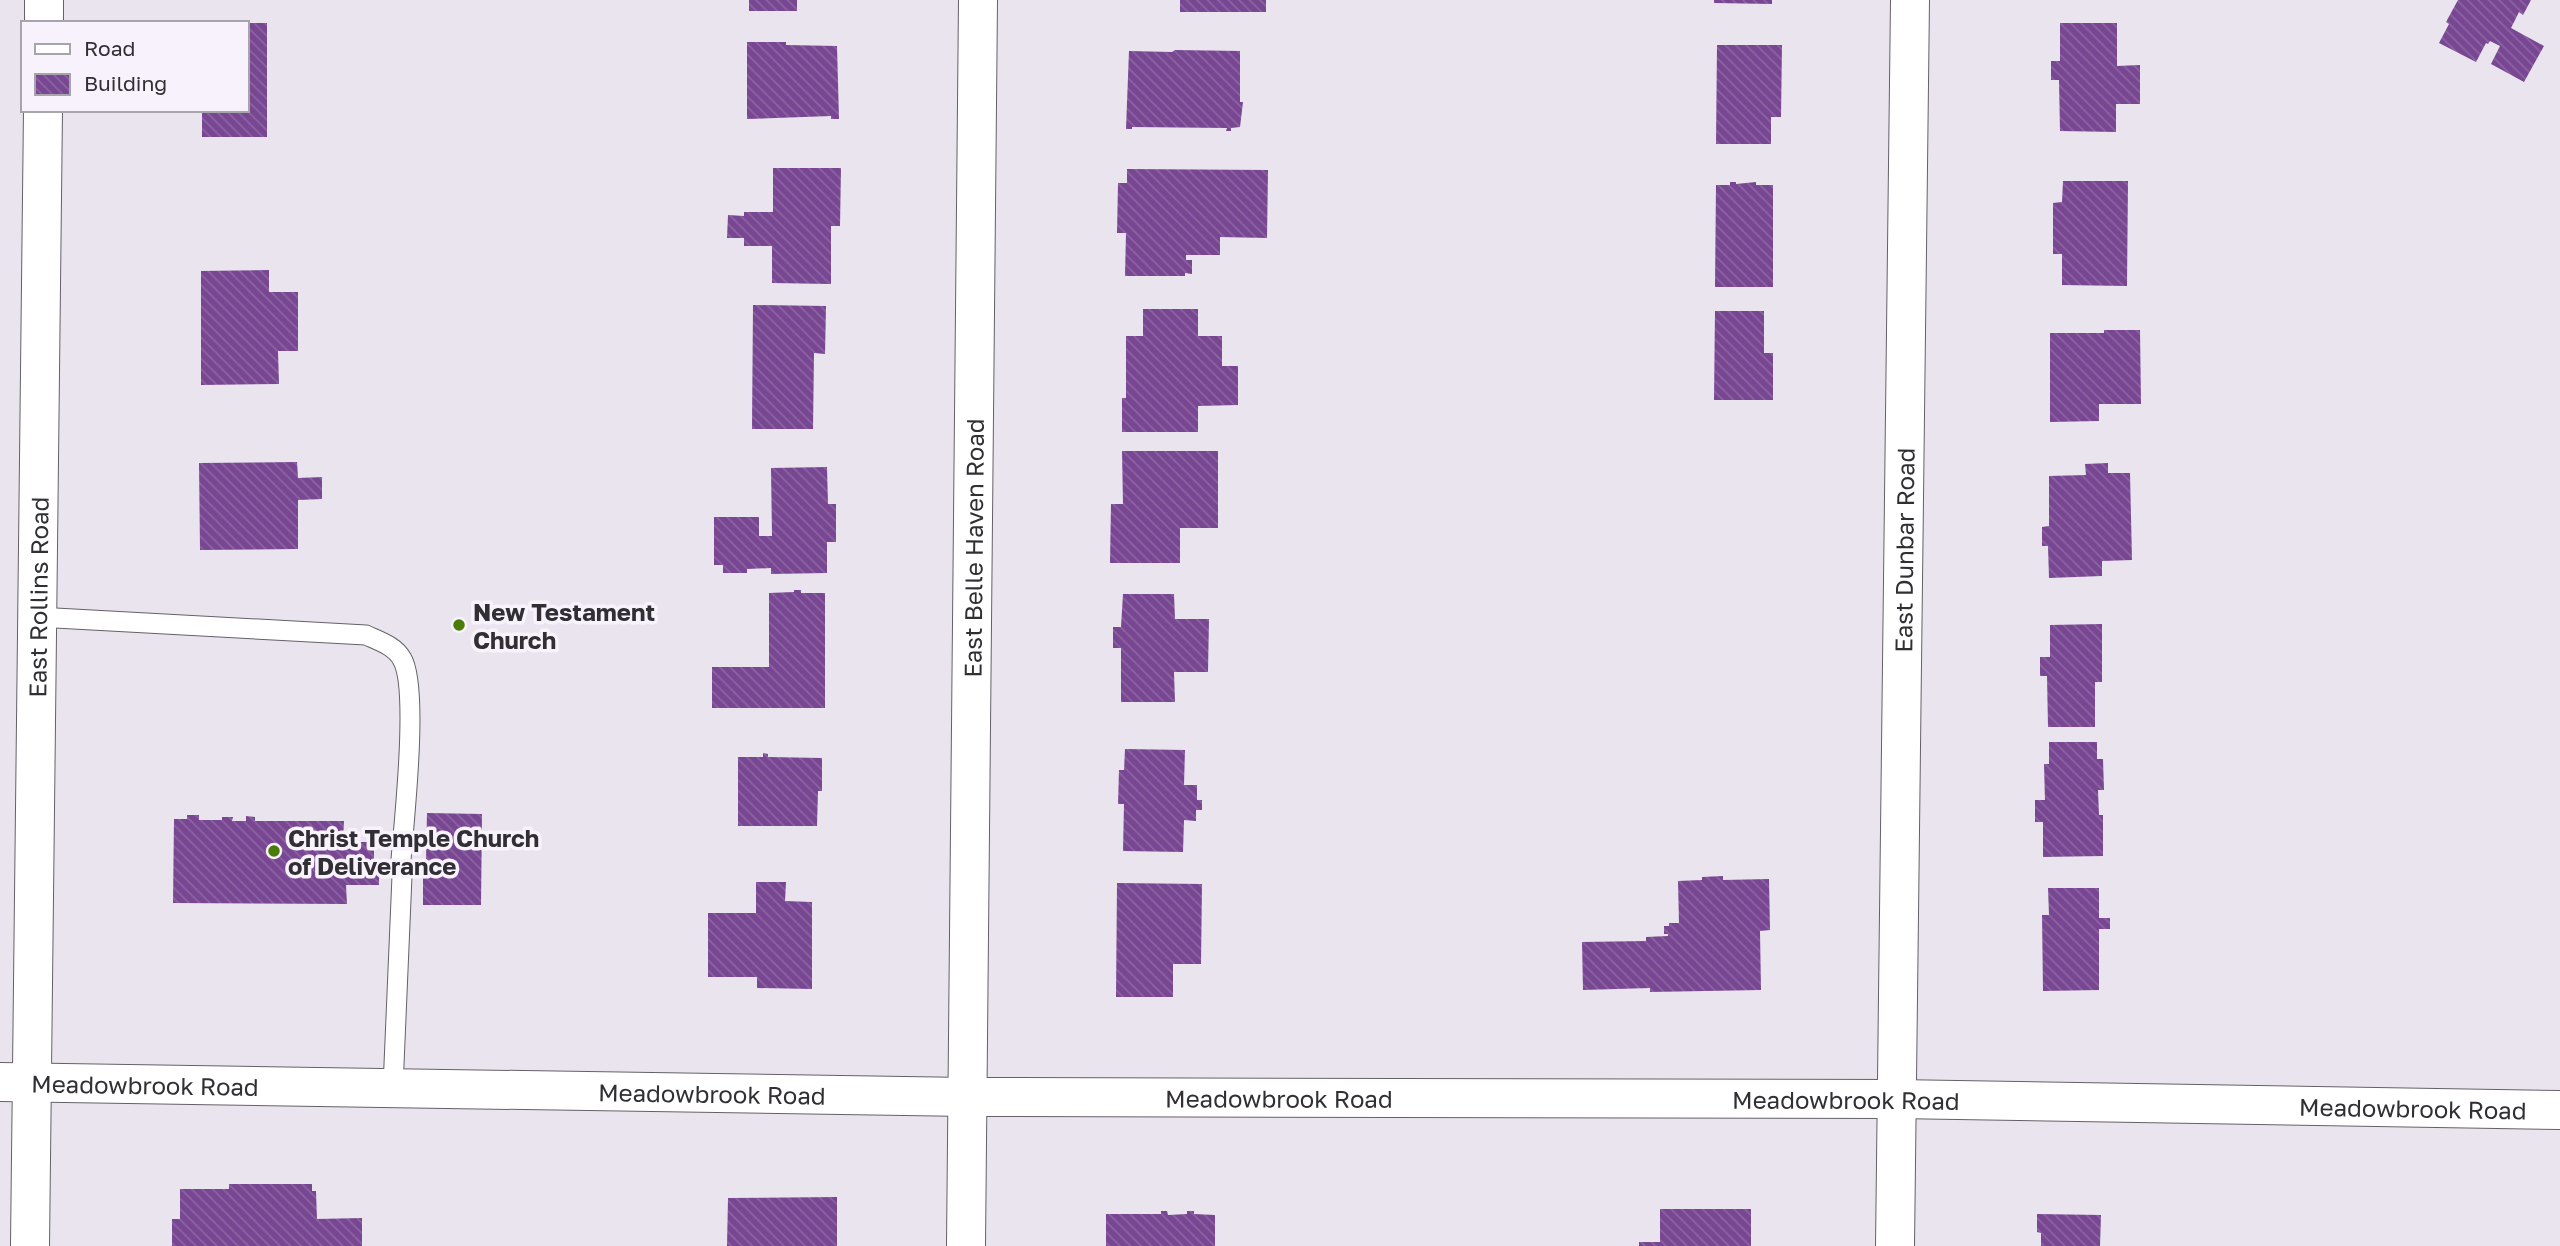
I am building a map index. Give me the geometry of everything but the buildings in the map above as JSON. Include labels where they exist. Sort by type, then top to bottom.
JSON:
[{"type":"street","points":[[44,0],[44,21]]},
{"type":"street","name":"East Belle Haven Road","points":[[966,1246],[978,0]]},
{"type":"street","name":"East Dunbar Road","points":[[1895,1246],[1910,0]]},
{"type":"street","name":"East Rollins Road","points":[[30,1246],[16,1082],[37,618],[43,112]]},
{"type":"street","name":"Meadowbrook Road","points":[[16,1082],[968,1097],[1896,1099],[2560,1110]]},
{"type":"lane","points":[[37,618],[366,635],[389,645],[402,659],[410,704],[393,1088]]},
{"type":"place","name":"New Testament Church","points":[[459,625]]},
{"type":"place","name":"Christ Temple Church of Deliverance","points":[[274,851]]}]
